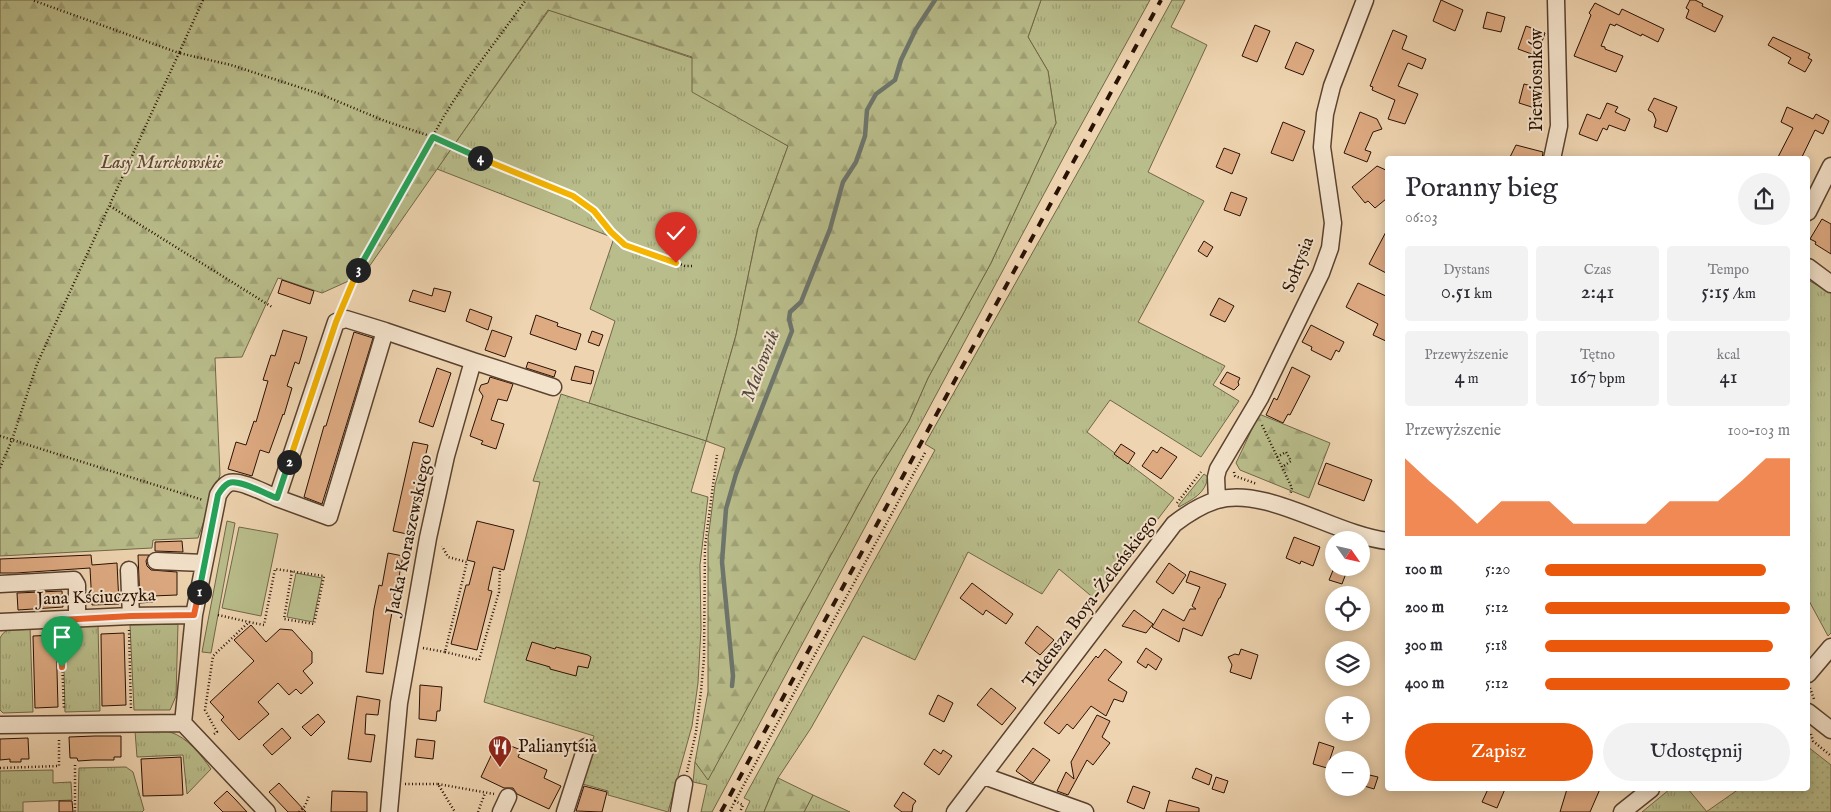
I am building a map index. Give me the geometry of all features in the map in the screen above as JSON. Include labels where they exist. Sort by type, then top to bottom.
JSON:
[{"type":"street","name":"Sołtysia","points":[[1217,500],[1216,477],[1218,469],[1254,409],[1321,274],[1330,248],[1333,223],[1322,148],[1325,114],[1332,86],[1364,0]]},
{"type":"street","name":"Pierwiosnków","points":[[1553,156],[1559,126],[1556,0]]},
{"type":"street","points":[[1810,208],[1831,166]]},
{"type":"street","points":[[1810,268],[1831,284]]},
{"type":"street","points":[[277,498],[336,322],[346,318],[553,387]]},
{"type":"street","points":[[183,723],[194,615],[218,495],[222,488],[231,482],[238,483],[329,517],[385,331]]},
{"type":"street","name":"Jacka Koraszewskiego","points":[[389,812],[398,703],[428,538],[446,456],[473,361]]},
{"type":"street","name":"Tadeusza Boya-Żeleńskiego","points":[[955,812],[1174,524],[1190,512],[1217,500],[1237,498],[1262,500],[1363,536],[1385,540]]},
{"type":"street","points":[[156,561],[204,563]]},
{"type":"street","points":[[129,570],[130,616]]},
{"type":"street","points":[[0,584],[74,580],[77,585],[77,619]]},
{"type":"street","name":"Jana Kściuczyka","points":[[0,622],[194,615]]},
{"type":"street","points":[[1810,672],[1831,647]]},
{"type":"street","points":[[1810,714],[1831,730]]},
{"type":"street","points":[[0,724],[183,723],[267,812]]},
{"type":"street","points":[[564,812],[586,748]]},
{"type":"street","points":[[984,776],[1085,812]]},
{"type":"street","points":[[679,812],[684,784]]},
{"type":"street","points":[[1622,812],[1649,791]]},
{"type":"street","points":[[501,812],[508,797]]},
{"type":"path","points":[[32,0],[179,53],[231,65],[311,91],[385,121],[433,137],[573,196],[594,211],[611,232],[625,245],[685,266],[692,266]]},
{"type":"path","points":[[0,468],[12,440],[37,364],[203,0]]},
{"type":"path","points":[[336,322],[353,279],[433,137],[467,80],[526,0]]},
{"type":"path","points":[[110,206],[272,306]]},
{"type":"path","points":[[1254,409],[1292,488]]},
{"type":"path","points":[[0,436],[216,504]]},
{"type":"path","points":[[730,811],[926,451]]},
{"type":"path","points":[[1277,457],[1286,452],[1291,461],[1282,467]]},
{"type":"path","points":[[684,784],[696,732],[701,691],[704,658],[704,546],[717,455]]},
{"type":"path","points":[[428,538],[438,541],[448,557],[467,562],[445,652]]},
{"type":"path","points":[[218,615],[264,625],[275,569],[292,571],[324,576],[314,624],[284,619],[292,571]]},
{"type":"path","points":[[415,647],[479,660],[499,592],[500,569]]},
{"type":"path","points":[[130,616],[132,712]]},
{"type":"path","points":[[60,620],[64,714]]},
{"type":"path","points":[[211,737],[217,732],[205,710],[213,656],[249,622]]},
{"type":"path","points":[[1810,729],[1813,741],[1831,756]]},
{"type":"path","points":[[0,768],[59,766],[58,731]]},
{"type":"path","points":[[75,765],[75,812]]},
{"type":"path","points":[[399,784],[438,784],[508,797]]},
{"type":"path","points":[[438,784],[455,812]]},
{"type":"path","points":[[478,812],[484,793]]},
{"type":"path","points":[[299,812],[305,806],[309,796]]},
{"type":"path","points":[[735,801],[743,805],[740,812]]},
{"type":"green space","name":"Lasy Murckowskie","points":[[0,0],[1041,0],[1028,37],[1048,71],[1056,123],[991,263],[928,378],[909,421],[873,478],[708,780],[695,762],[708,692],[708,539],[715,485],[725,448],[706,441],[736,335],[758,228],[788,146],[692,92],[692,57],[548,10],[364,274],[322,293],[278,278],[242,357],[215,358],[220,475],[198,538],[153,540],[152,548],[0,556]]},
{"type":"green space","points":[[1041,0],[1150,0],[712,812],[701,812],[707,785],[693,782],[695,762],[708,779],[873,478],[909,421],[928,378],[991,263],[1056,123],[1048,71],[1028,37]]},
{"type":"green space","points":[[1172,0],[1185,0],[1171,27],[1207,45],[1148,172],[1204,201],[1138,322],[1225,366],[1213,385],[1239,401],[1201,457],[1110,400],[1087,432],[1174,498],[1096,600],[1059,569],[1042,594],[968,552],[915,660],[863,636],[811,728],[778,778],[764,812],[745,812],[750,801],[744,798],[935,450],[925,444]]},
{"type":"green space","points":[[549,10],[692,58],[762,131],[788,146],[758,228],[736,335],[706,441],[589,403],[615,321],[590,309],[614,238],[437,169]]},
{"type":"green space","points":[[1810,281],[1831,293],[1831,633],[1828,636],[1810,603]]},
{"type":"green space","points":[[561,394],[706,441],[691,492],[708,497],[700,565],[701,629],[698,683],[692,726],[668,812],[608,795],[608,791],[579,783],[594,736],[484,702],[540,482],[533,481]]},
{"type":"green space","points":[[1259,414],[1330,443],[1309,498],[1240,470],[1236,463]]},
{"type":"green space","points":[[1204,474],[1208,477],[1201,492],[1179,507],[1178,506]]},
{"type":"green space","points":[[227,521],[235,523],[211,653],[202,652]]},
{"type":"green space","points":[[239,527],[278,534],[261,616],[222,608]]},
{"type":"green space","points":[[296,573],[322,578],[313,622],[287,617]]},
{"type":"green space","points":[[178,624],[176,696],[170,710],[134,710],[130,625]]},
{"type":"green space","points":[[98,625],[100,711],[65,712],[63,626]]},
{"type":"green space","points":[[30,627],[33,712],[3,713],[0,710],[0,638],[9,629]]},
{"type":"green space","points":[[135,731],[162,731],[176,734],[193,747],[211,769],[187,794],[183,755],[137,757]]},
{"type":"green space","points":[[1810,749],[1831,765],[1831,812],[1706,812],[1736,791],[1810,791]]},
{"type":"green space","points":[[126,767],[133,772],[144,810],[142,812],[78,812],[79,768]]},
{"type":"green space","points":[[53,770],[53,783],[71,782],[72,800],[23,802],[23,812],[0,812],[0,771]]},
{"type":"green space","points":[[778,778],[813,795],[804,812],[764,812]]},
{"type":"green space","points":[[1668,791],[1690,791],[1707,812],[1642,812]]},
{"type":"green space","points":[[813,795],[850,812],[804,812]]},
{"type":"building","points":[[1441,0],[1463,10],[1455,31],[1433,21]]},
{"type":"building","points":[[1690,0],[1695,0],[1703,4],[1702,6],[1723,16],[1715,32],[1686,18],[1689,10],[1686,8]]},
{"type":"building","points":[[1595,3],[1619,15],[1622,9],[1664,29],[1658,42],[1616,24],[1615,26],[1610,24],[1601,46],[1623,56],[1616,72],[1574,56],[1591,15],[1589,13]]},
{"type":"building","points":[[1487,12],[1505,17],[1501,32],[1483,28]]},
{"type":"building","points":[[1255,25],[1270,31],[1257,62],[1242,56]]},
{"type":"building","points":[[1526,26],[1545,33],[1537,56],[1518,49]]},
{"type":"building","points":[[1393,30],[1407,36],[1402,49],[1426,59],[1422,69],[1408,63],[1398,86],[1418,94],[1405,124],[1388,119],[1395,100],[1372,90],[1373,87],[1370,86]]},
{"type":"building","points":[[1773,37],[1810,54],[1808,58],[1812,60],[1805,72],[1788,63],[1791,58],[1768,45]]},
{"type":"building","points":[[1296,42],[1314,50],[1303,75],[1285,68]]},
{"type":"building","points":[[1524,84],[1543,89],[1538,109],[1519,103]]},
{"type":"building","points":[[1654,98],[1677,107],[1667,132],[1654,127],[1656,120],[1653,113],[1648,110]]},
{"type":"building","points":[[1607,103],[1618,107],[1615,112],[1630,119],[1625,131],[1609,125],[1607,130],[1603,128],[1597,141],[1579,134],[1587,114],[1600,119]]},
{"type":"building","points":[[1787,107],[1813,119],[1816,114],[1829,121],[1823,134],[1815,130],[1802,156],[1779,156],[1793,128],[1781,122]]},
{"type":"building","points":[[1360,112],[1377,119],[1382,129],[1373,132],[1365,150],[1371,152],[1367,162],[1344,153]]},
{"type":"building","points":[[1283,122],[1305,131],[1293,161],[1271,153]]},
{"type":"building","points":[[1516,145],[1543,152],[1542,156],[1510,156]]},
{"type":"building","points":[[1224,148],[1240,154],[1232,174],[1216,167]]},
{"type":"building","points":[[1377,166],[1385,170],[1385,200],[1375,208],[1368,201],[1365,203],[1352,187]]},
{"type":"building","points":[[1231,192],[1247,198],[1240,216],[1224,210]]},
{"type":"building","points":[[1822,219],[1831,224],[1831,254],[1810,239]]},
{"type":"building","points":[[1385,234],[1385,272],[1369,264]]},
{"type":"building","points":[[1204,241],[1213,247],[1207,257],[1198,251]]},
{"type":"building","points":[[282,280],[314,291],[310,304],[278,293]]},
{"type":"building","points":[[1358,283],[1385,296],[1385,341],[1373,335],[1378,324],[1346,307]]},
{"type":"building","points":[[434,288],[451,292],[445,312],[409,301],[413,290],[432,296]]},
{"type":"building","points":[[1219,298],[1234,306],[1225,322],[1210,315]]},
{"type":"building","points":[[470,309],[492,317],[488,330],[466,321]]},
{"type":"building","points":[[536,315],[558,323],[557,326],[581,334],[576,350],[530,334]]},
{"type":"building","points":[[1311,325],[1344,342],[1339,352],[1336,350],[1331,360],[1311,350],[1312,347],[1302,342]]},
{"type":"building","points":[[283,330],[307,337],[299,364],[295,362],[287,386],[292,388],[269,453],[260,450],[252,476],[228,469],[236,442],[246,445],[254,421],[256,422],[268,381],[263,380],[271,355],[275,356]]},
{"type":"building","points":[[492,330],[512,337],[505,357],[485,350]]},
{"type":"building","points":[[592,331],[603,335],[599,346],[588,342]]},
{"type":"building","points":[[354,332],[373,338],[322,504],[304,497]]},
{"type":"building","points":[[528,362],[556,371],[554,377],[526,368]]},
{"type":"building","points":[[575,366],[594,371],[591,384],[571,380]]},
{"type":"building","points":[[1292,367],[1310,376],[1290,415],[1288,414],[1283,423],[1266,415],[1274,398],[1277,400]]},
{"type":"building","points":[[437,368],[451,373],[433,427],[419,422]]},
{"type":"building","points":[[1227,372],[1240,378],[1239,385],[1234,390],[1220,383]]},
{"type":"building","points":[[490,377],[513,384],[507,401],[498,399],[491,420],[504,424],[496,449],[481,444],[483,441],[470,436],[483,396],[479,390],[481,385],[488,383]]},
{"type":"building","points":[[413,442],[428,445],[407,534],[393,531]]},
{"type":"building","points":[[1121,444],[1135,453],[1128,464],[1114,454]]},
{"type":"building","points":[[1161,447],[1177,457],[1161,479],[1142,466],[1153,450],[1157,453]]},
{"type":"building","points":[[1326,463],[1372,480],[1364,501],[1318,484]]},
{"type":"building","points":[[477,521],[514,530],[504,570],[493,567],[488,590],[492,591],[477,650],[451,644],[466,585],[469,585],[475,562],[467,560]]},
{"type":"building","points":[[1294,537],[1320,547],[1313,566],[1301,561],[1300,564],[1286,558]]},
{"type":"building","points":[[182,541],[183,552],[155,551],[155,542]]},
{"type":"building","points":[[388,553],[403,556],[390,623],[383,674],[366,672],[374,609],[379,585],[382,586]]},
{"type":"building","points":[[91,555],[92,565],[117,563],[119,604],[92,605],[90,568],[0,573],[0,559]]},
{"type":"building","points":[[138,555],[149,555],[146,561],[147,566],[151,570],[177,572],[177,595],[152,596],[153,602],[140,603]]},
{"type":"building","points":[[1169,563],[1186,575],[1173,594],[1156,582]]},
{"type":"building","points":[[1190,571],[1226,584],[1202,636],[1183,628],[1179,642],[1152,627],[1163,609],[1184,621],[1190,609],[1196,609],[1192,606],[1200,587],[1186,582]]},
{"type":"building","points":[[1331,576],[1345,576],[1342,584],[1329,580]]},
{"type":"building","points":[[972,583],[1013,614],[1006,624],[986,610],[983,615],[960,598]]},
{"type":"building","points":[[62,591],[63,607],[18,610],[17,593]]},
{"type":"building","points":[[1134,610],[1153,624],[1146,633],[1122,626]]},
{"type":"building","points":[[251,625],[266,642],[280,629],[292,630],[312,652],[312,663],[303,671],[313,683],[301,694],[296,689],[289,695],[278,683],[258,702],[269,714],[239,740],[221,720],[224,717],[210,702],[254,661],[234,640]]},
{"type":"building","points":[[1037,626],[1054,640],[1040,655],[1025,643]]},
{"type":"building","points":[[124,633],[126,705],[102,706],[101,634]]},
{"type":"building","points":[[56,635],[58,707],[35,708],[33,636]]},
{"type":"building","points":[[532,642],[555,649],[556,647],[588,655],[591,657],[588,668],[578,666],[576,676],[526,660]]},
{"type":"building","points":[[1146,648],[1162,659],[1156,670],[1148,664],[1146,668],[1137,662]]},
{"type":"building","points":[[1105,649],[1122,662],[1108,680],[1127,692],[1123,702],[1114,699],[1106,716],[1091,706],[1073,729],[1067,724],[1059,734],[1044,723],[1096,656],[1098,658]]},
{"type":"building","points":[[1241,649],[1258,655],[1251,679],[1230,672],[1232,665],[1228,657],[1235,654],[1239,655]]},
{"type":"building","points":[[420,685],[442,687],[440,711],[437,711],[436,721],[419,719]]},
{"type":"building","points":[[991,688],[1016,708],[1002,725],[977,705]]},
{"type":"building","points":[[938,695],[953,703],[944,722],[929,714]]},
{"type":"building","points":[[357,696],[380,700],[378,715],[366,714],[365,734],[375,735],[371,762],[348,759]]},
{"type":"building","points":[[318,714],[325,722],[311,736],[302,727]]},
{"type":"building","points":[[1097,715],[1110,721],[1102,737],[1110,743],[1093,765],[1087,760],[1068,795],[1057,791],[1066,772],[1074,779],[1071,762]]},
{"type":"building","points":[[282,728],[291,738],[272,755],[263,745]]},
{"type":"building","points":[[121,736],[121,757],[114,757],[114,760],[78,761],[77,758],[70,758],[69,737]]},
{"type":"building","points":[[28,738],[29,759],[21,759],[21,762],[10,762],[10,759],[0,760],[0,739]]},
{"type":"building","points":[[417,739],[435,741],[433,759],[415,757]]},
{"type":"building","points":[[498,741],[521,750],[518,757],[547,770],[544,778],[561,786],[549,809],[517,794],[513,788],[504,788],[481,777]]},
{"type":"building","points":[[1319,742],[1334,747],[1333,751],[1325,751],[1325,767],[1313,764]]},
{"type":"building","points":[[1033,748],[1050,760],[1033,783],[1016,771]]},
{"type":"building","points":[[934,749],[941,754],[943,750],[952,756],[939,775],[924,764]]},
{"type":"building","points":[[181,757],[183,795],[143,796],[141,759]]},
{"type":"building","points":[[1196,768],[1212,775],[1209,785],[1192,778]]},
{"type":"building","points":[[1370,775],[1378,777],[1374,789],[1370,788]]},
{"type":"building","points":[[1216,777],[1228,781],[1224,793],[1212,789]]},
{"type":"building","points":[[279,783],[306,812],[288,812],[269,792]]},
{"type":"building","points":[[584,786],[607,792],[602,812],[576,811]]},
{"type":"building","points":[[1133,786],[1150,792],[1144,809],[1127,802]]},
{"type":"building","points":[[227,791],[247,812],[223,812],[214,803]]},
{"type":"building","points":[[332,791],[367,792],[367,812],[331,812]]},
{"type":"building","points":[[1487,791],[1504,791],[1497,808],[1482,802]]},
{"type":"building","points":[[1566,791],[1599,791],[1590,812],[1560,812]]},
{"type":"building","points":[[903,792],[916,801],[912,812],[902,812],[894,806]]},
{"type":"building","points":[[1169,800],[1199,808],[1199,812],[1166,812]]},
{"type":"building","points":[[59,801],[72,801],[73,812],[59,812]]},
{"type":"waterway","name":"Malownik","points":[[732,686],[733,676],[722,562],[726,509],[736,474],[792,331],[789,319],[790,312],[801,302],[830,229],[843,182],[856,162],[865,136],[867,110],[876,94],[895,80],[901,60],[916,29],[935,0]]},
{"type":"railway","points":[[721,812],[1161,0]]},
{"type":"place","name":"Palianytsia","points":[[500,768]]},
{"type":"route","points":[[62,667],[60,620],[194,615],[218,495],[226,484],[231,482],[238,483],[277,498],[336,322],[353,279],[433,137],[573,196],[594,211],[611,232],[625,245],[676,263]]}]
